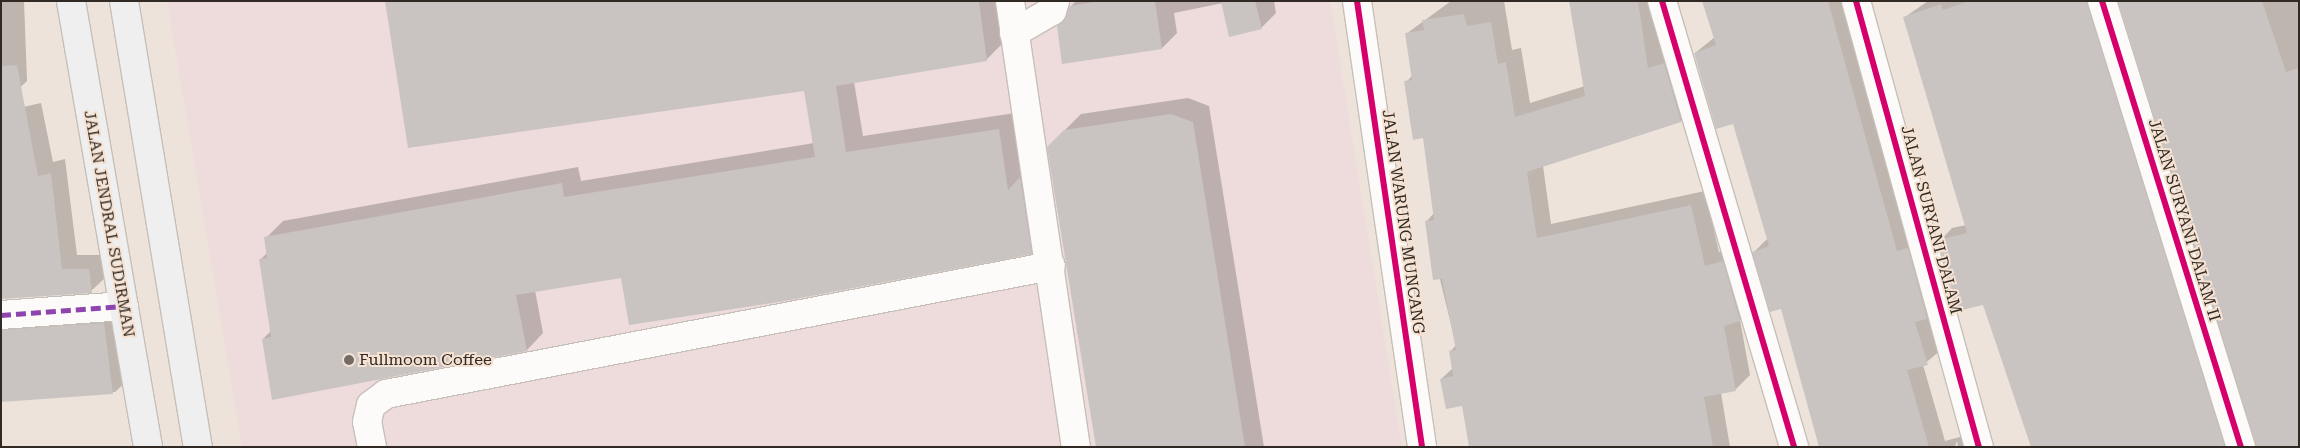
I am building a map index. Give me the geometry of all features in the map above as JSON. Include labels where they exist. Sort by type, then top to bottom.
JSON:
[{"type":"main road","name":"JALAN JENDRAL SUDIRMAN","points":[[71,1],[148,447]]},
{"type":"main road","points":[[124,1],[198,447]]},
{"type":"street","points":[[1010,1],[1051,266],[1076,447]]},
{"type":"street","points":[[1014,33],[1052,12],[1055,1]]},
{"type":"street","name":"JALAN WARUNG MUNCANG","points":[[1357,1],[1422,447]]},
{"type":"street","points":[[1662,1],[1794,447]]},
{"type":"street","name":"JALAN SURYANI DALAM","points":[[1856,1],[1979,447]]},
{"type":"street","name":"JALAN SURYANI DALAM II","points":[[2102,1],[2241,447]]},
{"type":"street","points":[[372,447],[367,422],[371,405],[386,394],[1051,266]]},
{"type":"street","points":[[1,315],[124,306]]},
{"type":"shaded area","points":[[167,1],[1330,1],[1402,447],[242,447]]},
{"type":"building","points":[[385,1],[979,1],[987,61],[836,86],[846,152],[999,129],[1008,190],[1020,177],[1032,254],[785,301],[629,325],[621,278],[516,295],[527,351],[272,400],[262,339],[271,337],[259,259],[267,258],[264,237],[562,183],[564,197],[815,157],[804,91],[408,148]]},
{"type":"building","points":[[1099,1],[1155,1],[1162,49],[1062,64],[1057,26],[1070,6]]},
{"type":"building","points":[[1221,1],[1255,1],[1262,29],[1229,37]]},
{"type":"building","points":[[1569,1],[1638,1],[1648,68],[1664,63],[1681,122],[1527,172],[1537,238],[1691,205],[1705,266],[1723,261],[1740,321],[1724,326],[1736,391],[1704,397],[1713,447],[1469,447],[1462,406],[1446,409],[1440,379],[1453,376],[1449,351],[1456,350],[1442,279],[1433,280],[1425,221],[1434,220],[1423,138],[1413,140],[1404,81],[1412,80],[1405,33],[1424,30],[1422,20],[1464,14],[1467,26],[1491,22],[1498,64],[1506,62],[1515,117],[1585,96]]},
{"type":"building","points":[[1702,1],[1828,1],[1897,251],[1908,248],[1927,319],[1915,322],[1928,365],[1907,370],[1929,447],[1819,447],[1781,309],[1770,312],[1752,252],[1769,246],[1733,124],[1716,129],[1694,53],[1716,45]]},
{"type":"building","points":[[1969,1],[2087,1],[2225,447],[2031,447],[1983,305],[1958,311],[1938,240],[1967,233],[1903,17],[1941,4],[1943,10]]},
{"type":"building","points":[[2118,1],[2262,1],[2286,72],[2299,68],[2299,447],[2256,447]]},
{"type":"building","points":[[17,65],[38,176],[51,173],[62,269],[89,269],[92,293],[1,299],[1,66]]},
{"type":"building","points":[[1171,114],[1193,122],[1245,447],[1096,447],[1047,147],[1064,130]]},
{"type":"building","points":[[104,323],[113,394],[1,402],[1,330]]},
{"type":"marked path","points":[[1,315],[124,306]]},
{"type":"cycle path","points":[[1357,1],[1422,447]]},
{"type":"cycle path","points":[[1662,1],[1794,447]]},
{"type":"cycle path","points":[[1856,1],[1979,447]]},
{"type":"cycle path","points":[[2102,1],[2241,447]]},
{"type":"place","name":"Fullmoom Coffee","points":[[349,360]]}]
